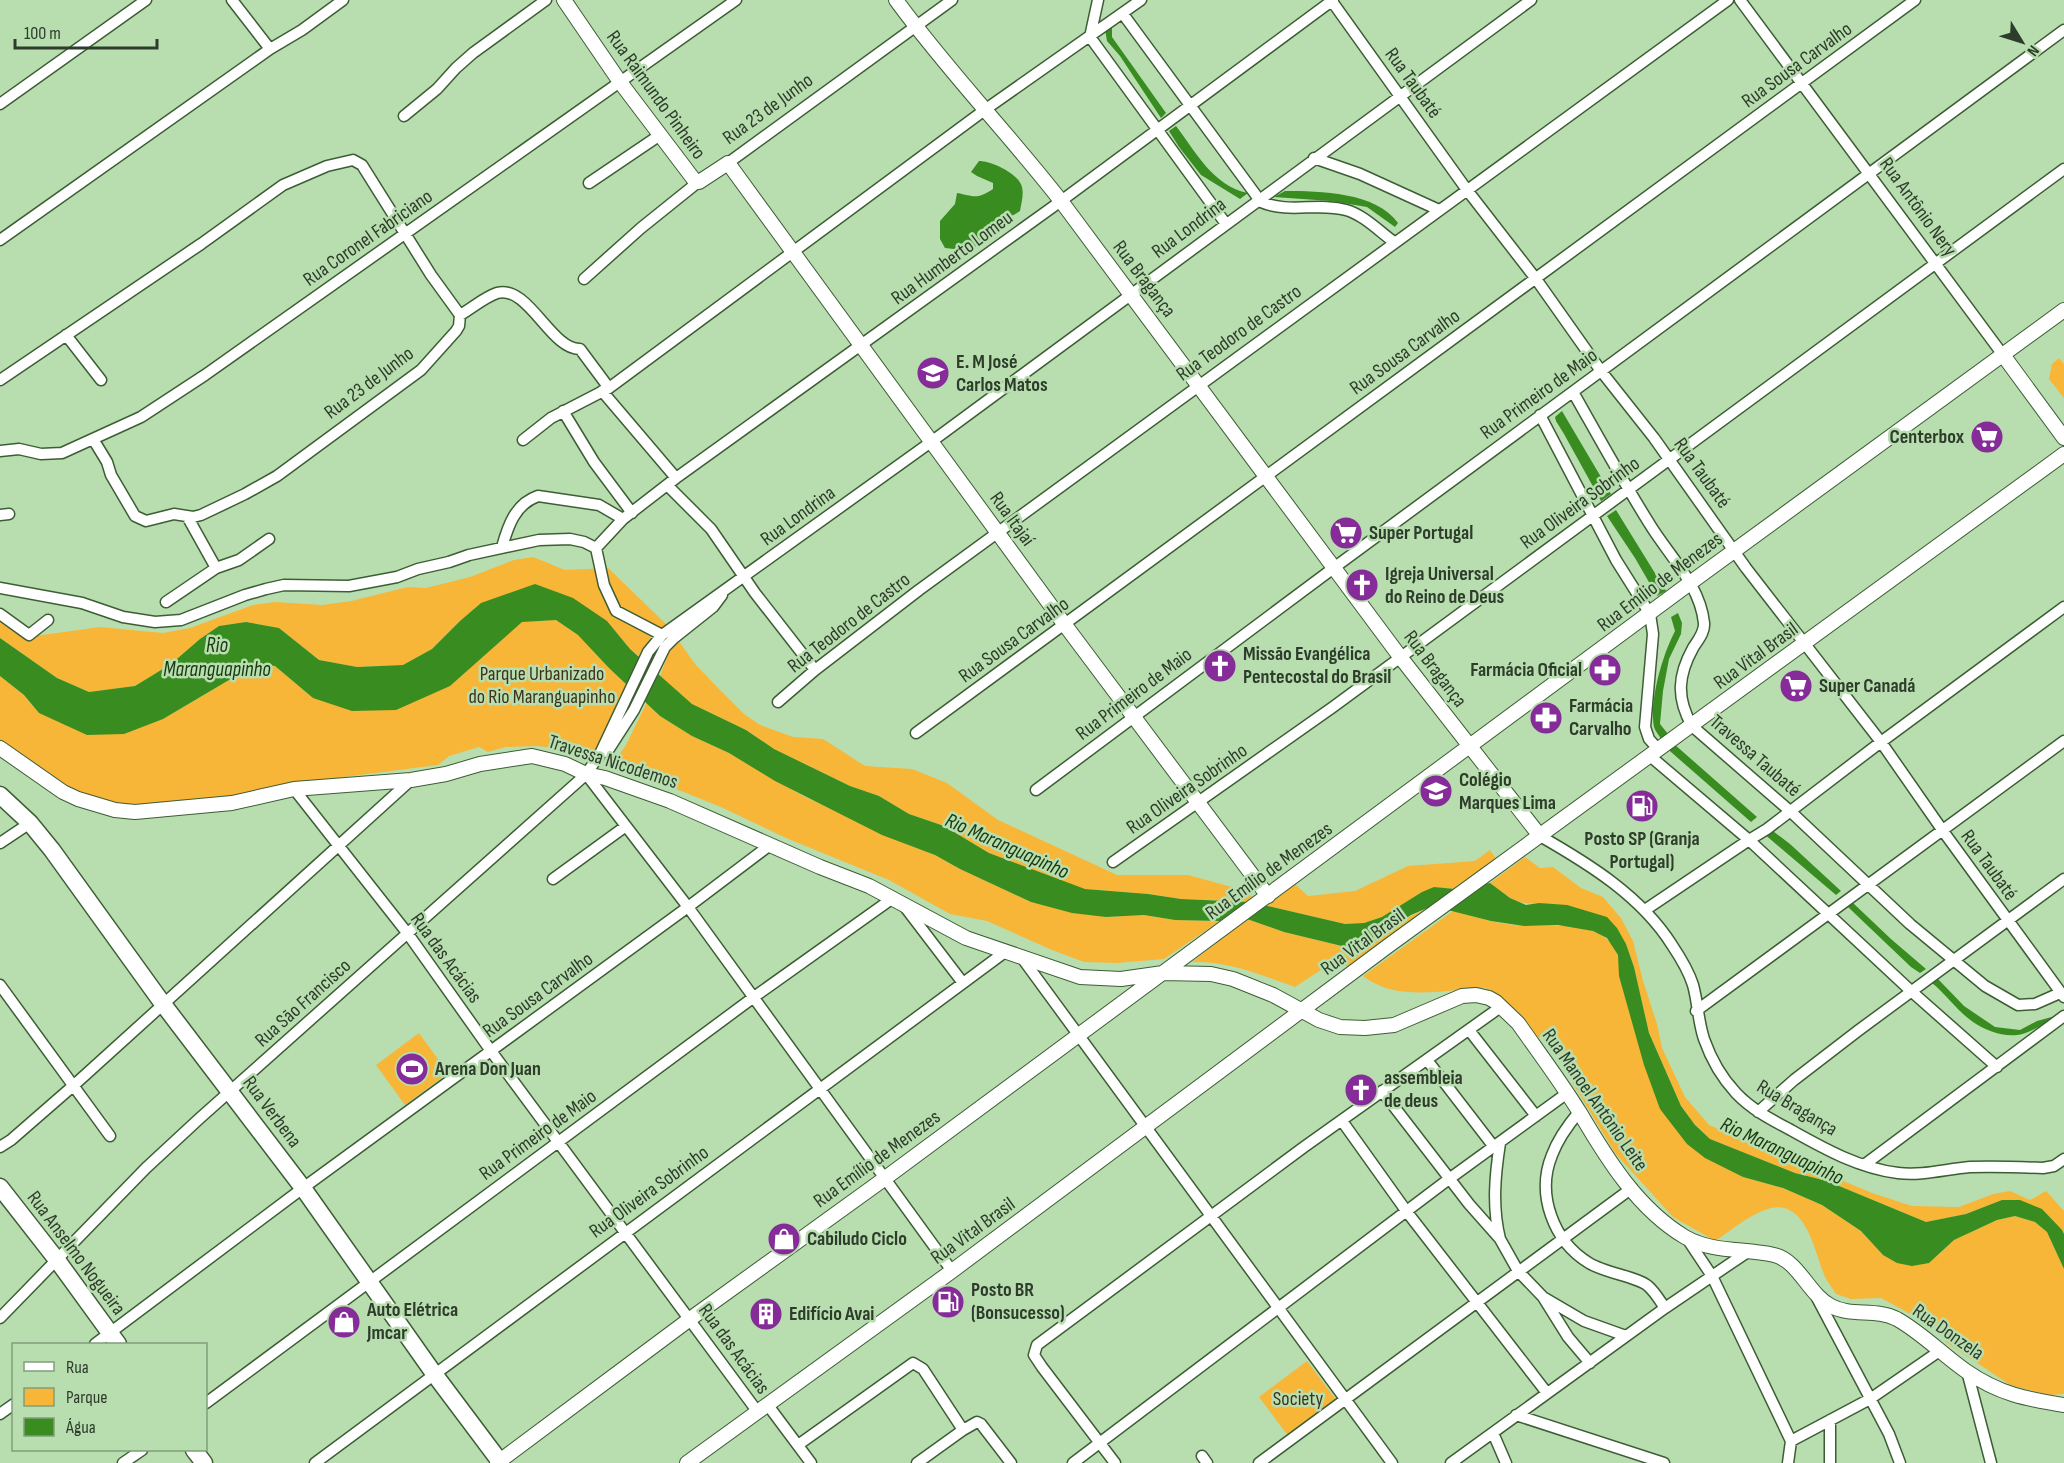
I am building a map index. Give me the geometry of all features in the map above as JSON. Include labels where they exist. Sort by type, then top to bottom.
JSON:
[{"type":"main road","name":"Rua Verbena","points":[[0,795],[30,823],[163,1004],[303,1188],[499,1462]]},
{"type":"main road","name":"Rua Anselmo Nogueira","points":[[0,1187],[57,1260],[114,1339]]},
{"type":"street","points":[[0,104],[146,0]]},
{"type":"street","points":[[232,0],[270,49]]},
{"type":"street","points":[[0,240],[343,0]]},
{"type":"street","points":[[404,116],[437,89],[473,53],[546,0]]},
{"type":"street","name":"Rua Raimundo Pinheiro","points":[[564,0],[620,82],[697,183]]},
{"type":"street","name":"Rua Coronel Fabriciano","points":[[0,451],[19,449],[62,453],[141,417],[736,0]]},
{"type":"street","name":"Rua Bragança","points":[[896,0],[1061,201],[1401,658],[1540,836],[1596,870],[1645,910],[1664,931],[1693,986],[1703,1038],[1722,1076],[1737,1094],[1758,1112],[1838,1155],[1863,1165],[1898,1173],[1973,1167],[2043,1168],[2054,1166],[2064,1159]]},
{"type":"street","name":"Rua 23 de Junho","points":[[584,279],[641,228],[697,183],[952,0]]},
{"type":"street","points":[[1098,0],[1090,37],[1226,224]]},
{"type":"street","points":[[523,440],[563,411],[605,390],[986,110],[1141,0]]},
{"type":"street","name":"Rua Taubaté","points":[[1332,0],[1467,190],[1536,279],[1601,371],[1654,438],[1734,551],[1881,742],[2062,995]]},
{"type":"street","name":"Rua Humberto Lomeu","points":[[596,549],[628,516],[672,482],[863,346],[1332,0]]},
{"type":"street","name":"Rua Londrina","points":[[724,592],[1531,0]]},
{"type":"street","name":"Rua Teodoro de Castro","points":[[778,702],[815,670],[1199,385],[1728,0]]},
{"type":"street","name":"Rua Antônio Nery","points":[[1740,0],[2064,438]]},
{"type":"street","name":"Rua Sousa Carvalho","points":[[916,733],[1915,0]]},
{"type":"street","points":[[1122,14],[1191,104],[1258,200],[1269,206],[1346,210],[1360,217],[1394,242]]},
{"type":"street","name":"Rua Primeiro de Maio","points":[[1036,790],[1540,415],[2064,30]]},
{"type":"street","points":[[589,183],[660,135]]},
{"type":"street","points":[[1314,158],[1360,174],[1439,210]]},
{"type":"street","points":[[0,380],[236,219],[283,184],[327,166],[353,160],[360,163],[460,315],[497,294],[510,293],[526,304],[565,343],[574,349],[580,349],[605,390],[672,482],[711,529],[744,577],[815,670]]},
{"type":"street","name":"Rua Itajaí","points":[[728,162],[1065,625],[1200,803],[1264,899]]},
{"type":"street","name":"Rua Oliveira Sobrinho","points":[[1113,862],[1200,803],[1401,658],[1934,263],[2064,170]]},
{"type":"street","name":"Rua Emílio de Menezes","points":[[499,1462],[690,1319],[884,1179],[1690,583],[2064,310]]},
{"type":"street","name":"Rua 23 de Junho","points":[[93,439],[135,516],[151,521],[174,514],[187,516],[208,513],[277,476],[421,370],[456,331],[460,315]]},
{"type":"street","points":[[66,335],[101,380]]},
{"type":"street","name":"Travessa Taubaté","points":[[1573,392],[1651,528],[1690,583],[1704,624],[1702,633],[1685,664],[1681,678],[1681,696],[1692,726],[1790,811],[1952,960],[1985,986],[2018,1005],[2035,1004],[2062,995]]},
{"type":"street","points":[[563,411],[628,516]]},
{"type":"street","points":[[1540,415],[1616,560],[1650,614],[1653,634],[1645,727],[1654,753],[1911,991],[1997,1066]]},
{"type":"street","name":"Rua Vital Brasil","points":[[687,1463],[2064,454]]},
{"type":"street","points":[[502,547],[506,532],[518,509],[538,496],[598,505],[628,516]]},
{"type":"street","points":[[187,516],[216,568]]},
{"type":"street","points":[[0,588],[82,603],[123,617],[155,622],[181,620],[245,595],[284,585],[349,586],[397,577],[418,569],[502,547],[554,538],[584,542],[596,549],[604,585],[616,611],[662,635]]},
{"type":"street","points":[[166,603],[216,568],[239,560],[269,539]]},
{"type":"street","points":[[586,774],[600,756],[648,652],[662,635],[707,601],[724,592]]},
{"type":"street","points":[[586,774],[601,762],[634,710],[660,658],[674,638],[713,607],[724,592]]},
{"type":"street","points":[[1645,910],[1767,829],[2064,607]]},
{"type":"street","points":[[0,614],[29,635],[48,620]]},
{"type":"street","points":[[1696,1011],[2064,741]]},
{"type":"street","name":"Travessa Nicodemos","points":[[0,748],[63,792],[78,799],[115,810],[148,812],[232,803],[294,789],[411,780],[446,774],[480,764],[532,756],[564,764],[586,774],[670,801],[869,886],[966,938],[1080,977],[1121,980],[1163,973],[1211,974],[1233,979],[1273,995],[1310,1016],[1340,1027],[1365,1028],[1394,1025],[1462,996],[1476,995],[1489,998],[1502,1006]]},
{"type":"street","points":[[586,774],[754,997],[952,1271]]},
{"type":"street","name":"Rua São Francisco","points":[[0,1318],[146,1168],[586,774]]},
{"type":"street","points":[[0,1148],[74,1086],[411,780]]},
{"type":"street","name":"Rua das Acácias","points":[[294,789],[408,934],[491,1051],[690,1319],[762,1408],[798,1444],[811,1463]]},
{"type":"street","points":[[0,843],[30,823]]},
{"type":"street","points":[[553,879],[626,826]]},
{"type":"street","name":"Rua Sousa Carvalho","points":[[99,1343],[114,1339],[303,1188],[688,908],[770,845]]},
{"type":"street","points":[[1758,1112],[1794,1080],[1952,960],[2064,879]]},
{"type":"street","points":[[899,902],[963,983]]},
{"type":"street","name":"Rua Primeiro de Maio","points":[[207,1402],[754,997],[899,902]]},
{"type":"street","name":"Rua Oliveira Sobrinho","points":[[315,1463],[1005,952]]},
{"type":"street","points":[[1022,958],[1392,1463]]},
{"type":"street","points":[[0,985],[5,1000],[74,1086],[110,1136]]},
{"type":"street","points":[[1115,1463],[1034,1355],[1037,1345],[1382,1091],[1502,1006]]},
{"type":"street","name":"Rua Manoel Antônio Leite","points":[[1502,1006],[1518,1023],[1579,1112],[1603,1153],[1656,1214],[1686,1237],[1712,1276],[1791,1441]]},
{"type":"street","points":[[1863,1165],[2064,1016]]},
{"type":"street","points":[[1469,1030],[1536,1116]]},
{"type":"street","points":[[1427,1060],[1497,1145],[1494,1182],[1496,1221],[1500,1239]]},
{"type":"street","points":[[1382,1091],[1449,1179],[1500,1239],[1518,1270],[1543,1297],[1568,1336],[1590,1363]]},
{"type":"street","points":[[1073,1463],[1449,1179],[1566,1094]]},
{"type":"street","points":[[1579,1112],[1551,1156],[1546,1194],[1549,1210],[1563,1239],[1574,1253],[1602,1271],[1640,1281],[1648,1286],[1665,1308]]},
{"type":"street","points":[[1342,1121],[1407,1212],[1547,1394]]},
{"type":"street","points":[[1259,1463],[1632,1188]]},
{"type":"street","name":"Rua Donzela","points":[[1686,1237],[1717,1249],[1776,1255],[1795,1269],[1816,1295],[1830,1305],[1842,1310],[1880,1313],[1896,1319],[1967,1371],[2004,1392],[2033,1401],[2064,1405]]},
{"type":"street","points":[[1451,1463],[1665,1308],[1749,1251]]},
{"type":"street","points":[[1816,1295],[1889,1434],[1900,1463]]},
{"type":"street","points":[[1543,1297],[1584,1321],[1626,1336]]},
{"type":"street","points":[[1788,1463],[1791,1441],[1870,1399],[1941,1350]]},
{"type":"street","points":[[798,1444],[913,1363],[923,1369],[963,1430]]},
{"type":"street","points":[[1967,1371],[1991,1463]]},
{"type":"street","points":[[1516,1415],[1664,1463]]},
{"type":"street","points":[[1830,1420],[1830,1463]]},
{"type":"street","points":[[917,1463],[975,1423],[981,1424],[1011,1463]]},
{"type":"street","points":[[1493,1433],[1506,1463]]},
{"type":"street","points":[[123,1463],[139,1451]]},
{"type":"green space","points":[[2059,358],[2064,364],[2064,398],[2049,379],[2052,364]]},
{"type":"green space","name":"Parque Urbanizado do Rio Maranguapinho","points":[[533,557],[565,570],[608,568],[667,625],[654,632],[639,656],[630,649],[607,621],[481,603],[432,649],[403,665],[357,667],[319,660],[279,628],[246,622],[219,626],[171,664],[135,686],[89,692],[57,678],[0,638],[0,618],[35,636],[100,627],[163,633],[190,628],[253,605],[275,602],[322,605],[351,601],[408,587],[426,588],[470,577],[514,560]]},
{"type":"green space","name":"Parque Urbanizado do Rio Maranguapinho","points":[[556,620],[578,635],[626,684],[601,740],[589,759],[584,760],[558,749],[538,746],[505,747],[488,752],[479,747],[449,756],[438,765],[289,784],[227,799],[148,807],[116,804],[65,788],[0,743],[0,676],[24,695],[39,713],[163,719],[229,680],[248,663],[275,666],[313,698],[487,651],[522,621]]},
{"type":"green space","points":[[678,640],[695,664],[720,690],[744,714],[760,725],[793,737],[823,739],[865,766],[912,769],[947,783],[998,820],[1117,875],[1188,875],[1239,889],[1253,897],[1248,902],[1181,899],[1085,889],[989,853],[944,826],[909,814],[879,796],[850,786],[774,749],[746,730],[692,704],[660,676],[670,649]]},
{"type":"green space","points":[[647,702],[660,716],[692,736],[729,753],[803,796],[935,855],[1031,902],[1106,917],[1144,915],[1175,920],[1220,921],[1164,959],[1117,963],[1084,962],[987,921],[950,914],[889,880],[786,838],[721,807],[612,765],[626,745]]},
{"type":"green space","points":[[1490,850],[1497,860],[1455,889],[1434,887],[1382,917],[1364,923],[1345,924],[1263,905],[1294,883],[1308,896],[1355,891],[1408,866],[1475,861]]},
{"type":"green space","points":[[1525,857],[1540,868],[1553,867],[1581,888],[1603,897],[1621,918],[1633,941],[1662,1048],[1685,1097],[1709,1125],[1872,1193],[1912,1206],[1959,1207],[1993,1194],[2010,1191],[2030,1200],[2046,1191],[2064,1211],[2064,1234],[2042,1209],[2002,1200],[1966,1214],[1926,1222],[1827,1181],[1795,1173],[1710,1139],[1695,1125],[1681,1106],[1649,1033],[1634,967],[1626,944],[1539,903],[1524,903],[1512,899],[1490,883]]},
{"type":"green space","points":[[1432,906],[1348,966],[1327,966],[1295,987],[1232,966],[1192,962],[1247,919],[1284,932],[1346,947]]},
{"type":"green space","points":[[1453,911],[1507,924],[1577,927],[1601,935],[1610,942],[1618,956],[1619,976],[1660,1109],[1743,1177],[1783,1188],[1822,1205],[1861,1231],[1883,1255],[1929,1263],[1954,1240],[1997,1220],[2015,1216],[2035,1222],[2047,1232],[2064,1269],[2064,1394],[2049,1395],[2010,1385],[1946,1342],[1941,1331],[1920,1315],[1912,1315],[1881,1298],[1851,1299],[1836,1294],[1826,1279],[1808,1232],[1794,1212],[1784,1208],[1771,1208],[1742,1222],[1715,1241],[1673,1217],[1615,1153],[1572,1082],[1574,1074],[1545,1037],[1538,1037],[1510,1008],[1485,988],[1406,992],[1377,984],[1363,976]]},
{"type":"green space","name":"Arena Don Juan","points":[[419,1033],[448,1073],[405,1105],[376,1065]]},
{"type":"green space","name":"Society","points":[[1307,1361],[1337,1401],[1289,1437],[1259,1397]]},
{"type":"water","points":[[1112,25],[1112,37],[1166,113],[1161,118],[1120,56],[1107,41],[1105,29]]},
{"type":"water","points":[[1176,126],[1215,176],[1236,189],[1248,193],[1240,199],[1201,175],[1169,131]]},
{"type":"water","points":[[979,161],[991,163],[1016,177],[1023,193],[1020,211],[992,224],[977,246],[963,250],[945,248],[940,239],[940,221],[955,204],[957,193],[979,196],[993,189],[993,183],[971,172]]},
{"type":"water","points":[[1285,191],[1330,193],[1362,199],[1388,213],[1398,223],[1395,227],[1367,207],[1331,201],[1274,197]]},
{"type":"water","points":[[1562,411],[1611,494],[1601,501],[1556,421],[1555,417]]},
{"type":"water","points":[[1616,510],[1666,591],[1657,596],[1607,516]]},
{"type":"water","name":"Rio Maranguapinho","points":[[535,584],[573,598],[607,621],[630,649],[692,704],[746,730],[774,749],[850,786],[879,796],[909,814],[944,826],[989,853],[1085,889],[1181,899],[1248,902],[1220,921],[1175,920],[1144,915],[1106,917],[1072,913],[1031,902],[935,855],[882,835],[775,781],[729,753],[692,736],[660,716],[578,635],[556,620],[522,622],[450,686],[396,710],[352,711],[313,698],[275,666],[248,663],[229,680],[163,719],[124,734],[87,735],[39,713],[24,695],[0,676],[0,638],[57,678],[89,692],[135,686],[171,664],[219,626],[246,622],[279,628],[319,660],[357,667],[403,665],[432,649],[481,603]]},
{"type":"water","points":[[1678,613],[1682,623],[1681,634],[1669,659],[1660,724],[1668,734],[1661,739],[1654,727],[1653,704],[1662,664],[1675,631],[1671,617]]},
{"type":"water","points":[[1674,744],[1757,817],[1751,822],[1671,752],[1668,749]]},
{"type":"water","points":[[1769,828],[1841,891],[1836,895],[1763,833]]},
{"type":"water","name":"Rio Maranguapinho","points":[[1490,883],[1510,898],[1526,905],[1539,903],[1567,905],[1607,917],[1617,928],[1626,944],[1634,967],[1649,1033],[1681,1106],[1695,1125],[1710,1139],[1795,1173],[1827,1181],[1926,1222],[1966,1214],[2002,1200],[2020,1200],[2042,1209],[2062,1230],[2064,1269],[2047,1232],[2035,1222],[2015,1216],[1997,1220],[1954,1240],[1929,1263],[1912,1266],[1897,1263],[1883,1255],[1861,1231],[1822,1205],[1783,1188],[1743,1177],[1705,1158],[1687,1144],[1660,1109],[1644,1065],[1619,976],[1618,955],[1607,938],[1593,931],[1558,925],[1524,926],[1491,921],[1432,906],[1411,915],[1380,935],[1346,947],[1284,932],[1247,919],[1263,905],[1345,924],[1364,923],[1382,917],[1434,887],[1455,889]]},
{"type":"water","points":[[1853,903],[1926,969],[1920,973],[1911,967],[1848,907]]},
{"type":"water","points":[[1938,979],[1964,1006],[1995,1027],[2020,1030],[2037,1021],[2059,1015],[2022,1034],[2006,1035],[1994,1032],[1967,1018],[1932,983]]},
{"type":"place","name":"E. M José Carlos Matos","points":[[933,373]]},
{"type":"place","name":"Centerbox","points":[[1987,437]]},
{"type":"place","name":"Super Portugal","points":[[1346,533]]},
{"type":"place","name":"Igreja Universal do Reino de Deus","points":[[1362,585]]},
{"type":"place","name":"Missão Evangélica Pentecostal do Brasil","points":[[1220,666]]},
{"type":"place","name":"Farmácia Oficial","points":[[1605,670]]},
{"type":"place","name":"Super Canadá","points":[[1796,686]]},
{"type":"place","name":"Farmácia Carvalho","points":[[1546,718]]},
{"type":"place","name":"Colégio Marques Lima","points":[[1436,791]]},
{"type":"place","name":"Posto SP (Granja Portugal)","points":[[1642,806]]},
{"type":"place","name":"Arena Don Juan","points":[[412,1069]]},
{"type":"place","name":"assembleia de deus","points":[[1361,1090]]},
{"type":"place","name":"Cabiludo Ciclo","points":[[784,1239]]},
{"type":"place","name":"Posto BR (Bonsucesso)","points":[[948,1302]]},
{"type":"place","name":"Edifício Avai","points":[[766,1314]]},
{"type":"place","name":"Auto Elétrica Jmcar","points":[[344,1322]]}]
